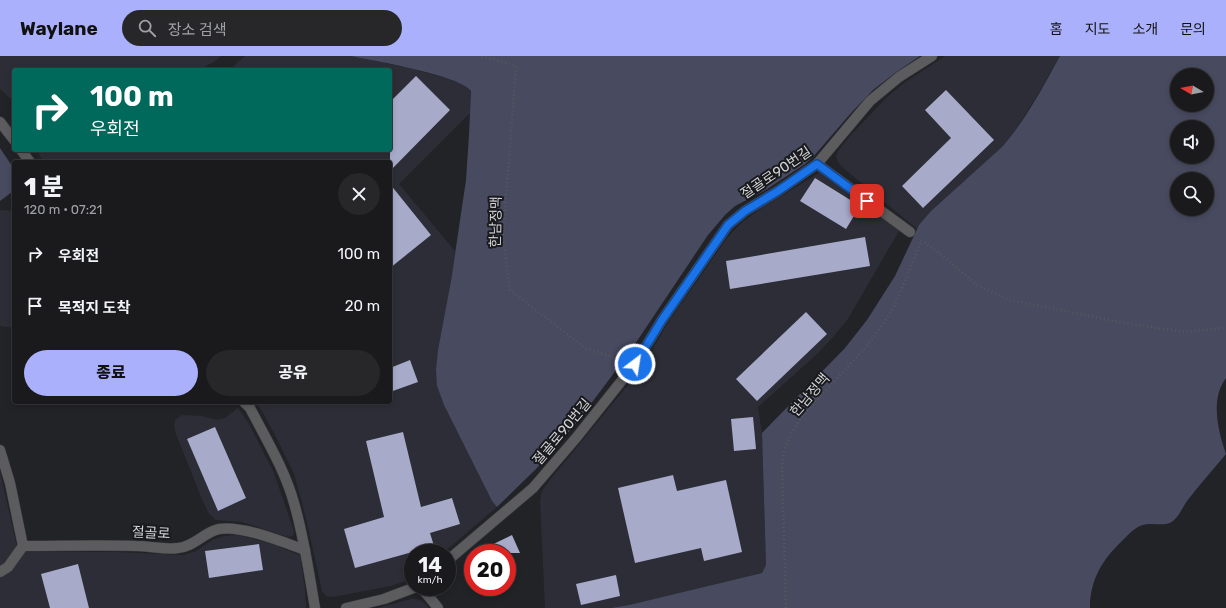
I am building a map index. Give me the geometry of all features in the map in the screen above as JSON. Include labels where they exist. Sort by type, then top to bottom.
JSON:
[{"type":"street","name":"절골로90번길","points":[[456,553],[533,488],[576,438],[635,364],[662,320],[728,225],[745,211],[778,191],[817,164],[870,101],[899,77],[932,56]]},
{"type":"street","points":[[0,122],[12,137]]},
{"type":"street","points":[[817,164],[910,232]]},
{"type":"street","points":[[246,404],[250,408],[277,459],[294,502],[305,550],[315,608]]},
{"type":"street","points":[[0,450],[10,483],[23,546],[8,567],[0,572]]},
{"type":"street","name":"절골로","points":[[23,546],[138,546],[178,548],[190,545],[201,537],[219,529],[226,529],[264,536],[305,550]]},
{"type":"street","points":[[346,608],[384,599],[404,592]]},
{"type":"street","points":[[428,596],[438,608]]},
{"type":"path","name":"한남정맥","points":[[482,56],[516,66],[503,239],[510,290],[585,348],[635,364]]},
{"type":"path","points":[[910,232],[942,255],[978,286],[1010,300],[1119,322],[1184,332],[1226,328]]},
{"type":"path","name":"한남정맥","points":[[786,608],[782,467],[784,451],[792,432],[802,416],[867,346],[883,324],[894,307],[922,241]]},
{"type":"shaded area","points":[[0,56],[221,56],[214,62],[202,68],[12,68],[12,100],[0,89]]},
{"type":"shaded area","points":[[245,56],[351,56],[413,69],[448,79],[463,84],[471,91],[470,113],[399,184],[455,251],[437,386],[444,405],[492,501],[497,507],[454,544],[404,544],[404,581],[391,586],[333,597],[326,596],[322,591],[306,518],[294,474],[276,437],[257,404],[392,404],[392,160],[43,160],[37,152],[392,152],[392,68],[231,68]]},
{"type":"shaded area","points":[[351,56],[920,56],[873,90],[805,164],[764,191],[735,206],[725,215],[708,235],[629,353],[578,421],[536,469],[497,507],[492,501],[444,405],[437,386],[436,370],[466,180],[471,91],[463,85],[450,79],[434,74]]},
{"type":"shaded area","points":[[945,56],[1060,56],[1013,134],[1003,146],[931,211],[917,229],[842,167],[836,156],[849,137],[887,97],[904,83]]},
{"type":"shaded area","points":[[1060,56],[1226,56],[1226,378],[1221,386],[1218,396],[1217,415],[1220,435],[1226,454],[1192,495],[1173,521],[1166,524],[1149,524],[1137,527],[1115,548],[1098,571],[1092,588],[1090,608],[611,608],[762,573],[766,565],[762,433],[845,348],[867,320],[895,276],[919,225],[931,211],[1003,146],[1027,114]]},
{"type":"shaded area","points":[[0,148],[12,166],[12,192],[0,201]]},
{"type":"shaded area","points":[[819,173],[899,231],[848,319],[815,356],[758,407],[762,433],[766,565],[762,573],[611,608],[545,608],[540,501],[542,491],[641,369],[669,321],[727,238],[741,223],[763,207]]},
{"type":"shaded area","points":[[0,210],[12,211],[12,328],[0,326]]},
{"type":"shaded area","points":[[238,408],[248,422],[274,473],[294,531],[293,536],[288,537],[242,522],[216,520],[209,514],[201,497],[176,434],[174,426],[175,420],[182,415],[202,416],[217,420],[225,418]]},
{"type":"shaded area","points":[[0,471],[17,547],[26,552],[117,552],[184,555],[196,551],[212,540],[224,536],[237,535],[272,544],[300,555],[306,608],[0,608]]},
{"type":"shaded area","points":[[411,599],[422,601],[429,608],[377,608]]},
{"type":"building","points":[[416,76],[450,110],[392,169],[390,152],[392,152],[392,100]]},
{"type":"building","points":[[946,90],[994,140],[923,208],[902,186],[951,138],[925,110]]},
{"type":"building","points":[[815,178],[860,206],[846,229],[800,201]]},
{"type":"building","points":[[392,186],[431,235],[392,266]]},
{"type":"building","points":[[865,237],[870,266],[730,289],[726,261]]},
{"type":"building","points":[[806,312],[827,334],[757,401],[736,379]]},
{"type":"building","points":[[410,360],[418,382],[392,391],[392,367]]},
{"type":"building","points":[[753,417],[756,449],[734,451],[731,419]]},
{"type":"building","points":[[215,427],[246,498],[218,511],[187,439]]},
{"type":"building","points":[[403,432],[421,507],[452,498],[460,524],[430,533],[433,544],[404,544],[404,554],[355,568],[344,529],[384,517],[366,441]]},
{"type":"building","points":[[673,475],[677,491],[726,480],[742,552],[704,561],[701,548],[635,563],[618,488]]},
{"type":"building","points":[[512,535],[516,544],[494,544]]},
{"type":"building","points":[[259,544],[263,570],[209,578],[205,551]]},
{"type":"building","points":[[516,544],[520,553],[516,553]]},
{"type":"building","points":[[78,564],[89,608],[50,608],[41,574]]},
{"type":"building","points":[[616,575],[620,596],[581,605],[576,584]]},
{"type":"route","points":[[635,364],[662,320],[709,251],[728,225],[745,211],[778,191],[817,164],[867,201]]}]
